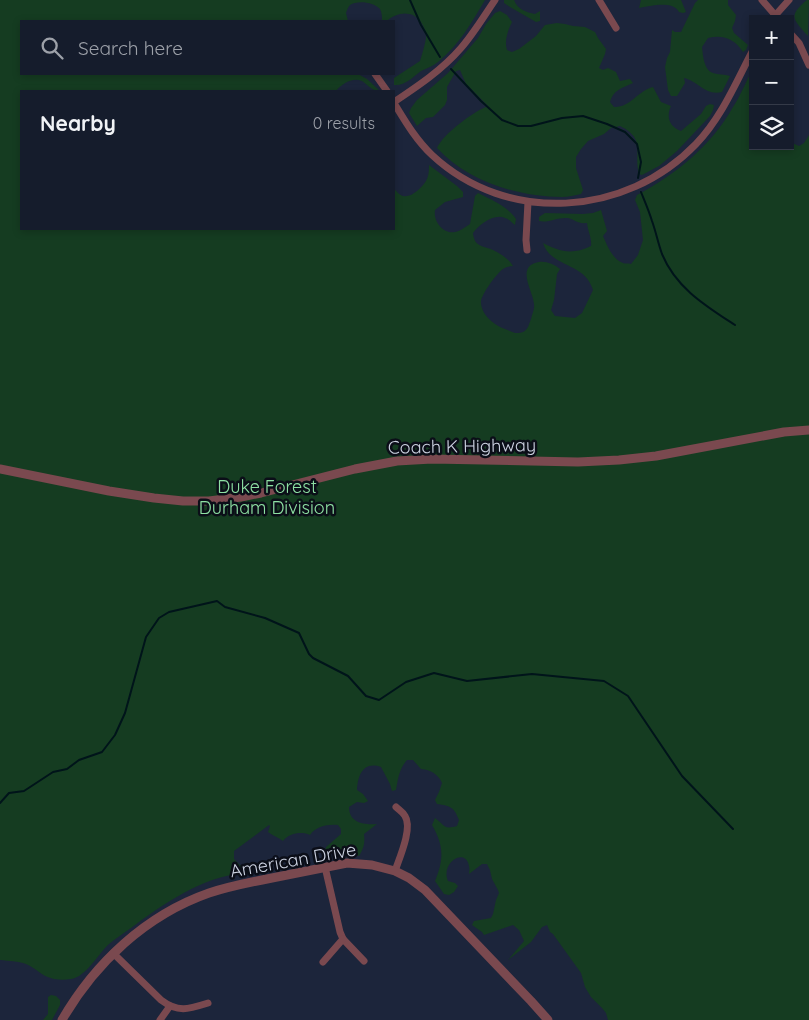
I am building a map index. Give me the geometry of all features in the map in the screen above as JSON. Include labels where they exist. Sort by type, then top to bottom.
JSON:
[{"type":"street","points":[[395,101],[428,79],[456,54],[495,0]]},
{"type":"street","points":[[599,0],[616,28]]},
{"type":"street","points":[[762,0],[773,15]]},
{"type":"street","points":[[776,15],[789,0]]},
{"type":"street","points":[[794,37],[799,43],[809,65]]},
{"type":"street","points":[[395,104],[414,133],[439,161],[477,185],[528,202],[570,204],[603,198],[642,184],[669,167],[693,147],[712,126],[749,58]]},
{"type":"street","points":[[376,75],[386,90]]},
{"type":"street","points":[[528,202],[526,240],[528,250]]},
{"type":"street","name":"Coach K Highway","points":[[0,469],[154,498],[209,501],[261,493],[355,469],[397,461],[432,459],[578,462],[619,460],[656,456],[784,432],[809,430]]},
{"type":"street","points":[[395,871],[406,836],[407,824],[405,815],[396,807]]},
{"type":"street","name":"American Drive","points":[[62,1020],[84,987],[113,953],[130,938],[182,904],[237,885],[347,863],[363,863],[395,871],[409,878],[425,890],[548,1020]]},
{"type":"street","points":[[326,867],[336,919],[343,939],[364,961]]},
{"type":"street","points":[[323,962],[343,939]]},
{"type":"street","points":[[113,953],[161,1000],[170,1006],[184,1009],[208,1003]]},
{"type":"street","points":[[160,1020],[170,1006]]},
{"type":"green space","name":"Duke Forest Durham Division","points":[[0,0],[485,0],[464,33],[446,55],[409,81],[398,85],[394,85],[394,78],[420,61],[426,38],[424,27],[413,15],[403,14],[389,20],[382,20],[380,9],[365,2],[350,5],[346,13],[348,20],[20,20],[20,75],[360,75],[379,90],[372,89],[362,81],[355,80],[344,84],[337,90],[20,90],[20,230],[395,230],[395,189],[403,196],[413,194],[426,181],[429,165],[463,192],[463,197],[445,202],[435,210],[437,222],[443,229],[455,232],[470,224],[475,196],[478,193],[504,207],[516,219],[515,225],[505,218],[492,218],[483,223],[473,233],[477,243],[502,255],[513,266],[504,268],[497,275],[482,298],[481,306],[489,319],[501,327],[516,333],[526,330],[534,310],[533,299],[527,280],[528,268],[532,264],[544,262],[553,264],[560,269],[557,274],[551,310],[555,316],[575,318],[582,313],[593,290],[583,274],[553,257],[543,243],[567,251],[591,246],[587,223],[568,218],[539,221],[539,217],[545,213],[583,214],[601,210],[607,231],[603,236],[608,247],[619,261],[631,264],[638,255],[643,240],[640,212],[635,200],[637,195],[678,169],[703,147],[724,121],[739,98],[749,77],[749,150],[794,150],[794,144],[799,146],[804,143],[809,135],[809,1020],[608,1020],[606,1013],[591,997],[585,987],[581,973],[550,932],[547,925],[542,927],[531,942],[508,960],[524,941],[519,930],[513,925],[484,935],[472,925],[474,921],[491,918],[499,893],[487,864],[482,864],[469,874],[467,860],[459,857],[454,859],[447,868],[446,874],[448,881],[458,886],[449,895],[444,894],[435,881],[440,866],[441,846],[432,825],[435,818],[444,826],[449,827],[457,826],[459,820],[451,808],[437,804],[435,800],[442,783],[438,777],[431,771],[421,769],[413,760],[407,760],[402,767],[396,790],[392,791],[381,767],[370,766],[360,775],[357,790],[368,801],[364,803],[357,802],[349,807],[350,812],[354,820],[358,822],[377,824],[364,834],[364,845],[359,856],[325,851],[326,847],[341,834],[341,829],[338,825],[322,826],[310,835],[296,834],[283,841],[268,832],[269,825],[234,851],[234,859],[240,865],[248,867],[250,870],[246,874],[232,875],[201,884],[170,901],[112,942],[82,974],[67,980],[58,980],[42,974],[26,964],[0,960]]},
{"type":"green space","points":[[504,0],[514,0],[520,8],[528,12],[535,14],[540,11],[540,21],[536,22],[510,7],[504,3]]},
{"type":"green space","points":[[641,0],[681,0],[686,12],[679,12],[676,8],[667,5],[639,8]]},
{"type":"green space","points":[[698,0],[728,0],[728,5],[736,15],[732,28],[734,33],[748,45],[743,52],[736,44],[724,37],[708,38],[702,47],[704,62],[708,69],[715,74],[730,76],[722,92],[711,92],[684,78],[685,83],[677,96],[671,96],[668,90],[665,67],[670,52],[672,30],[681,32]]},
{"type":"green space","points":[[809,0],[808,36],[796,22],[795,18],[797,10]]},
{"type":"green space","points":[[500,11],[507,15],[512,22],[506,43],[507,50],[512,52],[536,36],[545,25],[565,24],[585,27],[595,32],[606,49],[599,68],[603,70],[608,68],[616,72],[620,81],[630,79],[633,83],[618,90],[613,95],[610,102],[614,107],[625,105],[653,87],[661,102],[671,106],[669,117],[671,124],[681,131],[701,114],[706,106],[714,105],[713,110],[710,116],[677,151],[659,166],[642,175],[639,174],[636,141],[634,136],[628,131],[620,126],[611,128],[604,134],[588,141],[576,157],[576,168],[583,190],[581,194],[562,197],[528,194],[494,185],[478,178],[449,160],[437,148],[440,142],[459,124],[488,106],[466,84],[460,70],[456,71],[447,87],[445,105],[433,117],[426,118],[417,126],[409,113],[417,100],[448,73],[478,38],[495,13]]},
{"type":"green space","points":[[51,995],[56,996],[60,1000],[60,1005],[52,1020],[43,1020],[48,1014],[48,997]]},
{"type":"waterway","points":[[410,0],[421,25],[440,57]]},
{"type":"waterway","points":[[451,69],[502,120],[518,126],[531,126],[562,118],[583,116],[625,132],[637,144],[641,162],[638,178]]},
{"type":"waterway","points":[[641,192],[662,254],[675,277],[693,295],[735,325]]},
{"type":"waterway","points":[[0,803],[9,793],[24,791],[53,772],[67,769],[79,760],[102,752],[115,735],[125,713],[146,637],[159,618],[169,612],[217,601],[225,607],[265,618],[299,633],[309,654],[313,658],[348,676],[366,696],[379,700],[406,682],[434,673],[467,681],[532,674],[604,681],[628,696],[682,776],[733,829]]}]
